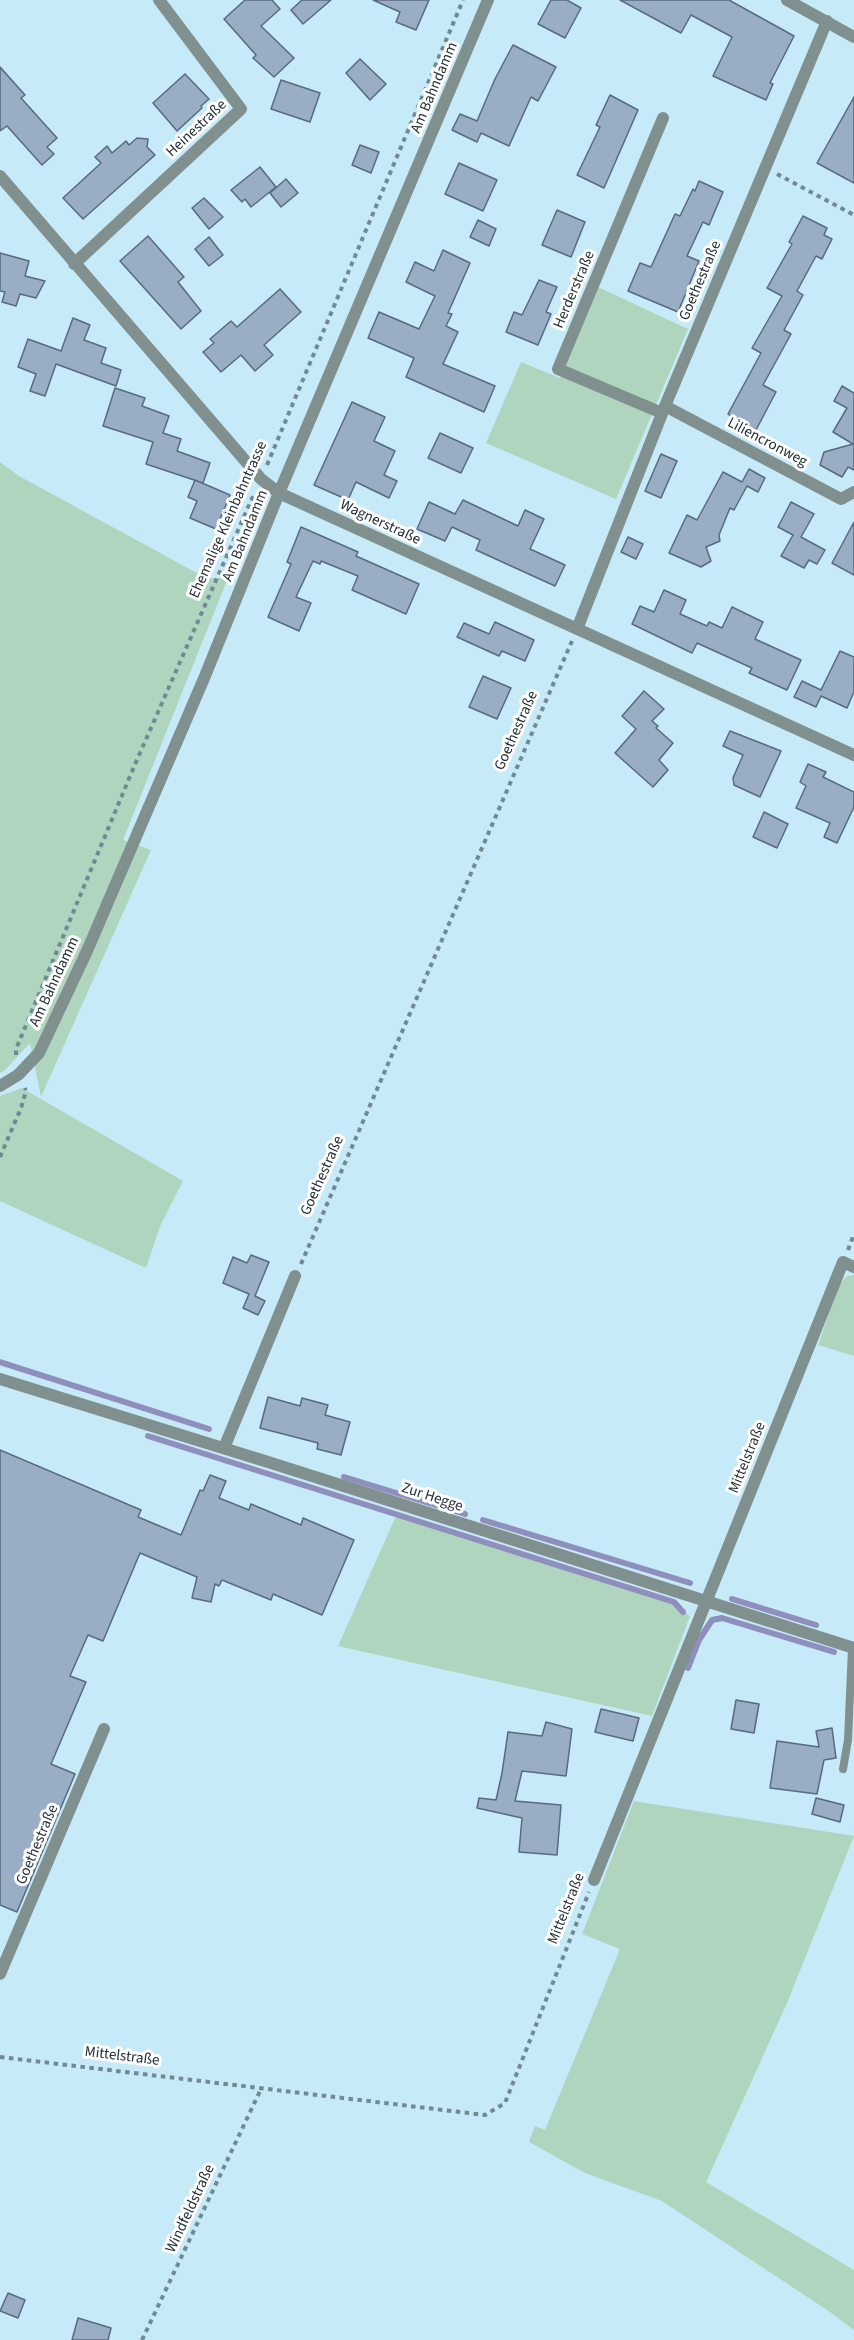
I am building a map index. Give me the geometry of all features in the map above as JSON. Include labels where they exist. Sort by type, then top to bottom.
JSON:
[{"type":"street","name":"Heinestraße","points":[[74,264],[241,109],[159,0]]},
{"type":"street","name":"Am Bahndamm","points":[[0,1086],[18,1075],[39,1053],[87,951],[205,676],[279,493],[488,0]]},
{"type":"street","points":[[787,0],[854,37]]},
{"type":"street","name":"Goethestraße","points":[[577,629],[664,410],[827,21]]},
{"type":"street","name":"Herderstraße","points":[[663,118],[558,369],[664,410]]},
{"type":"street","name":"Wagnerstraße","points":[[0,176],[261,479],[279,493],[854,754]]},
{"type":"street","name":"Liliencronweg","points":[[664,410],[841,499],[854,492]]},
{"type":"street","name":"Mittelstraße","points":[[594,1880],[843,1262],[854,1267]]},
{"type":"street","points":[[224,1448],[295,1276]]},
{"type":"street","name":"Zur Hegge","points":[[0,1379],[853,1648]]},
{"type":"street","name":"Goethestraße","points":[[0,1974],[104,1729]]},
{"type":"lane","points":[[843,1769],[848,1740],[853,1648]]},
{"type":"path","name":"Ehemalige Kleinbahntrasse","points":[[16,1049],[136,762],[261,479],[463,0]]},
{"type":"path","points":[[766,168],[854,215]]},
{"type":"path","name":"Goethestraße","points":[[295,1276],[577,629]]},
{"type":"path","points":[[0,1157],[26,1091],[18,1075]]},
{"type":"path","name":"Mittelstraße","points":[[0,2057],[485,2115],[506,2103],[594,1880]]},
{"type":"path","name":"Windfeldstraße","points":[[142,2340],[261,2089]]},
{"type":"green space","points":[[598,287],[688,329],[616,499],[486,443],[521,362],[560,378]]},
{"type":"green space","points":[[0,462],[19,476],[206,578],[228,578],[123,840],[151,850],[41,1097],[30,1043],[0,1073]]},
{"type":"green space","points":[[22,1088],[183,1181],[161,1224],[146,1268],[0,1201],[0,1096]]},
{"type":"green space","points":[[854,1275],[854,1356],[818,1345],[839,1285],[847,1276]]},
{"type":"green space","points":[[396,1516],[674,1604],[690,1616],[652,1716],[338,1646]]},
{"type":"green space","points":[[634,1801],[854,1836],[787,2003],[706,2182],[854,2270],[854,2330],[662,2201],[585,2173],[529,2142],[535,2126],[545,2130],[620,1949],[582,1934]]},
{"type":"building","points":[[245,0],[272,0],[280,9],[261,26],[294,58],[274,77],[253,58],[256,55],[224,19]]},
{"type":"building","points":[[302,0],[331,0],[303,24],[291,10]]},
{"type":"building","points":[[373,0],[429,0],[416,30],[396,22],[400,12]]},
{"type":"building","points":[[551,0],[567,0],[581,8],[565,38],[538,24]]},
{"type":"building","points":[[620,0],[729,0],[794,36],[770,83],[773,84],[766,100],[713,76],[732,37],[691,15],[681,33]]},
{"type":"building","points":[[513,45],[556,67],[538,101],[531,97],[509,146],[481,133],[477,142],[452,130],[460,114],[477,121]]},
{"type":"building","points":[[360,59],[386,84],[370,100],[346,73]]},
{"type":"building","points":[[0,67],[25,95],[21,98],[57,138],[47,147],[54,154],[42,165],[7,126],[0,131]]},
{"type":"building","points":[[185,74],[209,99],[177,131],[153,103]]},
{"type":"building","points":[[281,80],[320,93],[310,122],[271,109]]},
{"type":"building","points":[[610,95],[638,110],[604,188],[577,175],[600,127],[596,125]]},
{"type":"building","points":[[854,97],[854,183],[817,163]]},
{"type":"building","points":[[137,138],[148,139],[147,147],[155,155],[83,219],[63,198],[101,163],[95,157],[107,146],[112,153],[126,141],[129,145]]},
{"type":"building","points":[[360,145],[379,152],[371,173],[352,165]]},
{"type":"building","points":[[459,163],[497,180],[483,211],[445,194]]},
{"type":"building","points":[[260,167],[276,187],[251,207],[245,199],[242,202],[231,190]]},
{"type":"building","points":[[286,179],[298,193],[281,207],[270,193]]},
{"type":"building","points":[[699,181],[723,192],[709,225],[703,222],[687,256],[699,261],[678,312],[628,291],[640,263],[651,267],[675,214],[680,216]]},
{"type":"building","points":[[204,198],[223,217],[209,229],[192,208]]},
{"type":"building","points":[[557,210],[585,222],[571,257],[542,245]]},
{"type":"building","points":[[803,216],[827,228],[824,235],[832,239],[822,259],[816,256],[797,291],[803,295],[784,330],[791,334],[763,385],[776,392],[756,430],[728,414],[761,353],[752,348],[782,296],[767,288],[792,244],[789,242]]},
{"type":"building","points":[[478,220],[496,229],[489,246],[470,237]]},
{"type":"building","points":[[148,236],[184,277],[178,282],[201,311],[181,329],[120,261]]},
{"type":"building","points":[[209,237],[223,255],[209,266],[195,249]]},
{"type":"building","points":[[443,250],[470,263],[448,313],[452,314],[446,326],[458,332],[443,364],[495,386],[484,412],[406,377],[414,358],[368,338],[379,312],[419,329],[435,296],[406,282],[415,262],[434,271]]},
{"type":"building","points":[[0,253],[29,261],[25,276],[45,281],[36,298],[20,294],[16,306],[2,302],[5,292],[0,291]]},
{"type":"building","points":[[539,280],[557,287],[546,312],[551,314],[538,345],[506,332],[514,312],[522,315]]},
{"type":"building","points":[[280,289],[301,312],[264,345],[273,355],[255,371],[241,355],[221,372],[203,352],[214,343],[210,339],[231,321],[237,327]]},
{"type":"building","points":[[73,318],[90,325],[84,340],[106,348],[101,363],[121,370],[116,386],[56,364],[45,396],[30,391],[36,374],[18,367],[28,339],[61,351]]},
{"type":"building","points":[[842,386],[854,393],[854,470],[848,467],[842,477],[820,465],[824,452],[853,444],[833,432],[847,408],[834,401]]},
{"type":"building","points":[[115,388],[145,398],[142,406],[169,416],[163,433],[181,439],[177,451],[210,463],[203,483],[146,464],[153,442],[103,426]]},
{"type":"building","points":[[352,402],[385,417],[374,441],[395,451],[384,475],[397,481],[389,498],[356,482],[348,500],[314,485]]},
{"type":"building","points":[[440,433],[473,448],[461,473],[428,458]]},
{"type":"building","points":[[661,454],[677,461],[661,498],[645,491]]},
{"type":"building","points":[[749,469],[765,478],[758,492],[747,486],[734,510],[730,508],[719,535],[720,541],[706,547],[711,561],[701,567],[669,553],[687,515],[697,520],[723,472],[742,482]]},
{"type":"building","points":[[195,480],[230,495],[216,529],[190,518],[197,501],[188,497]]},
{"type":"building","points":[[463,500],[518,526],[525,510],[544,519],[530,549],[565,565],[555,586],[476,550],[480,540],[452,527],[445,541],[417,529],[429,502],[455,514]]},
{"type":"building","points":[[791,502],[814,514],[801,537],[825,550],[817,564],[809,560],[804,568],[781,556],[793,535],[778,527]]},
{"type":"building","points":[[854,522],[854,575],[832,563]]},
{"type":"building","points":[[301,527],[358,552],[356,556],[419,584],[406,614],[352,590],[358,576],[321,561],[320,564],[313,561],[296,597],[311,603],[299,631],[268,617],[291,564],[287,562]]},
{"type":"building","points":[[628,537],[643,544],[636,559],[621,552]]},
{"type":"building","points":[[664,590],[686,600],[680,614],[707,626],[709,622],[722,628],[732,607],[763,622],[755,639],[801,660],[787,690],[749,673],[752,668],[697,643],[692,653],[632,624],[640,606],[654,612]]},
{"type":"building","points":[[495,622],[534,640],[525,661],[502,651],[499,656],[457,637],[464,623],[489,634]]},
{"type":"building","points":[[840,651],[854,657],[854,692],[847,708],[821,696],[816,707],[794,697],[802,681],[821,690]]},
{"type":"building","points":[[483,676],[511,688],[497,719],[469,707]]},
{"type":"building","points":[[644,691],[664,709],[652,721],[658,726],[656,728],[673,743],[659,760],[668,770],[653,787],[615,753],[636,729],[622,716]]},
{"type":"building","points":[[730,731],[781,751],[760,797],[734,785],[733,778],[743,755],[723,746]]},
{"type":"building","points":[[808,764],[826,772],[823,777],[854,792],[854,807],[837,843],[824,837],[830,823],[796,808],[806,786],[800,782]]},
{"type":"building","points":[[764,812],[788,824],[777,848],[753,837]]},
{"type":"building","points":[[251,1255],[269,1262],[255,1296],[265,1301],[258,1315],[243,1308],[249,1294],[223,1283],[233,1257],[247,1263]]},
{"type":"building","points":[[268,1397],[300,1406],[302,1398],[328,1405],[325,1415],[350,1422],[341,1455],[317,1449],[318,1443],[260,1428]]},
{"type":"building","points":[[0,1450],[141,1510],[138,1517],[181,1535],[200,1490],[203,1491],[210,1475],[226,1481],[219,1498],[249,1510],[251,1504],[301,1525],[303,1518],[354,1540],[322,1615],[273,1594],[271,1600],[222,1580],[219,1586],[215,1584],[211,1602],[192,1598],[197,1577],[140,1553],[103,1641],[88,1635],[70,1676],[86,1682],[51,1764],[75,1774],[17,1912],[0,1905]]},
{"type":"building","points":[[736,1700],[759,1704],[754,1733],[731,1729]]},
{"type":"building","points":[[601,1709],[639,1718],[633,1741],[595,1732]]},
{"type":"building","points":[[546,1722],[572,1729],[566,1776],[522,1771],[515,1801],[561,1805],[557,1855],[519,1852],[522,1818],[477,1808],[479,1798],[496,1800],[508,1732],[542,1736]]},
{"type":"building","points":[[832,1728],[836,1758],[824,1760],[817,1794],[770,1788],[777,1741],[819,1747],[816,1731]]},
{"type":"building","points":[[816,1798],[844,1805],[840,1822],[812,1814]]},
{"type":"building","points":[[8,2293],[25,2300],[18,2318],[0,2311]]},
{"type":"building","points":[[78,2318],[111,2328],[108,2340],[72,2340]]},
{"type":"waterway","points":[[0,1362],[209,1429]]},
{"type":"waterway","points":[[148,1436],[674,1602],[683,1612]]},
{"type":"waterway","points":[[344,1477],[465,1514]]},
{"type":"waterway","points":[[483,1520],[690,1583]]},
{"type":"waterway","points":[[732,1599],[816,1625]]},
{"type":"waterway","points":[[688,1668],[699,1640],[712,1620],[722,1618],[834,1652]]}]
